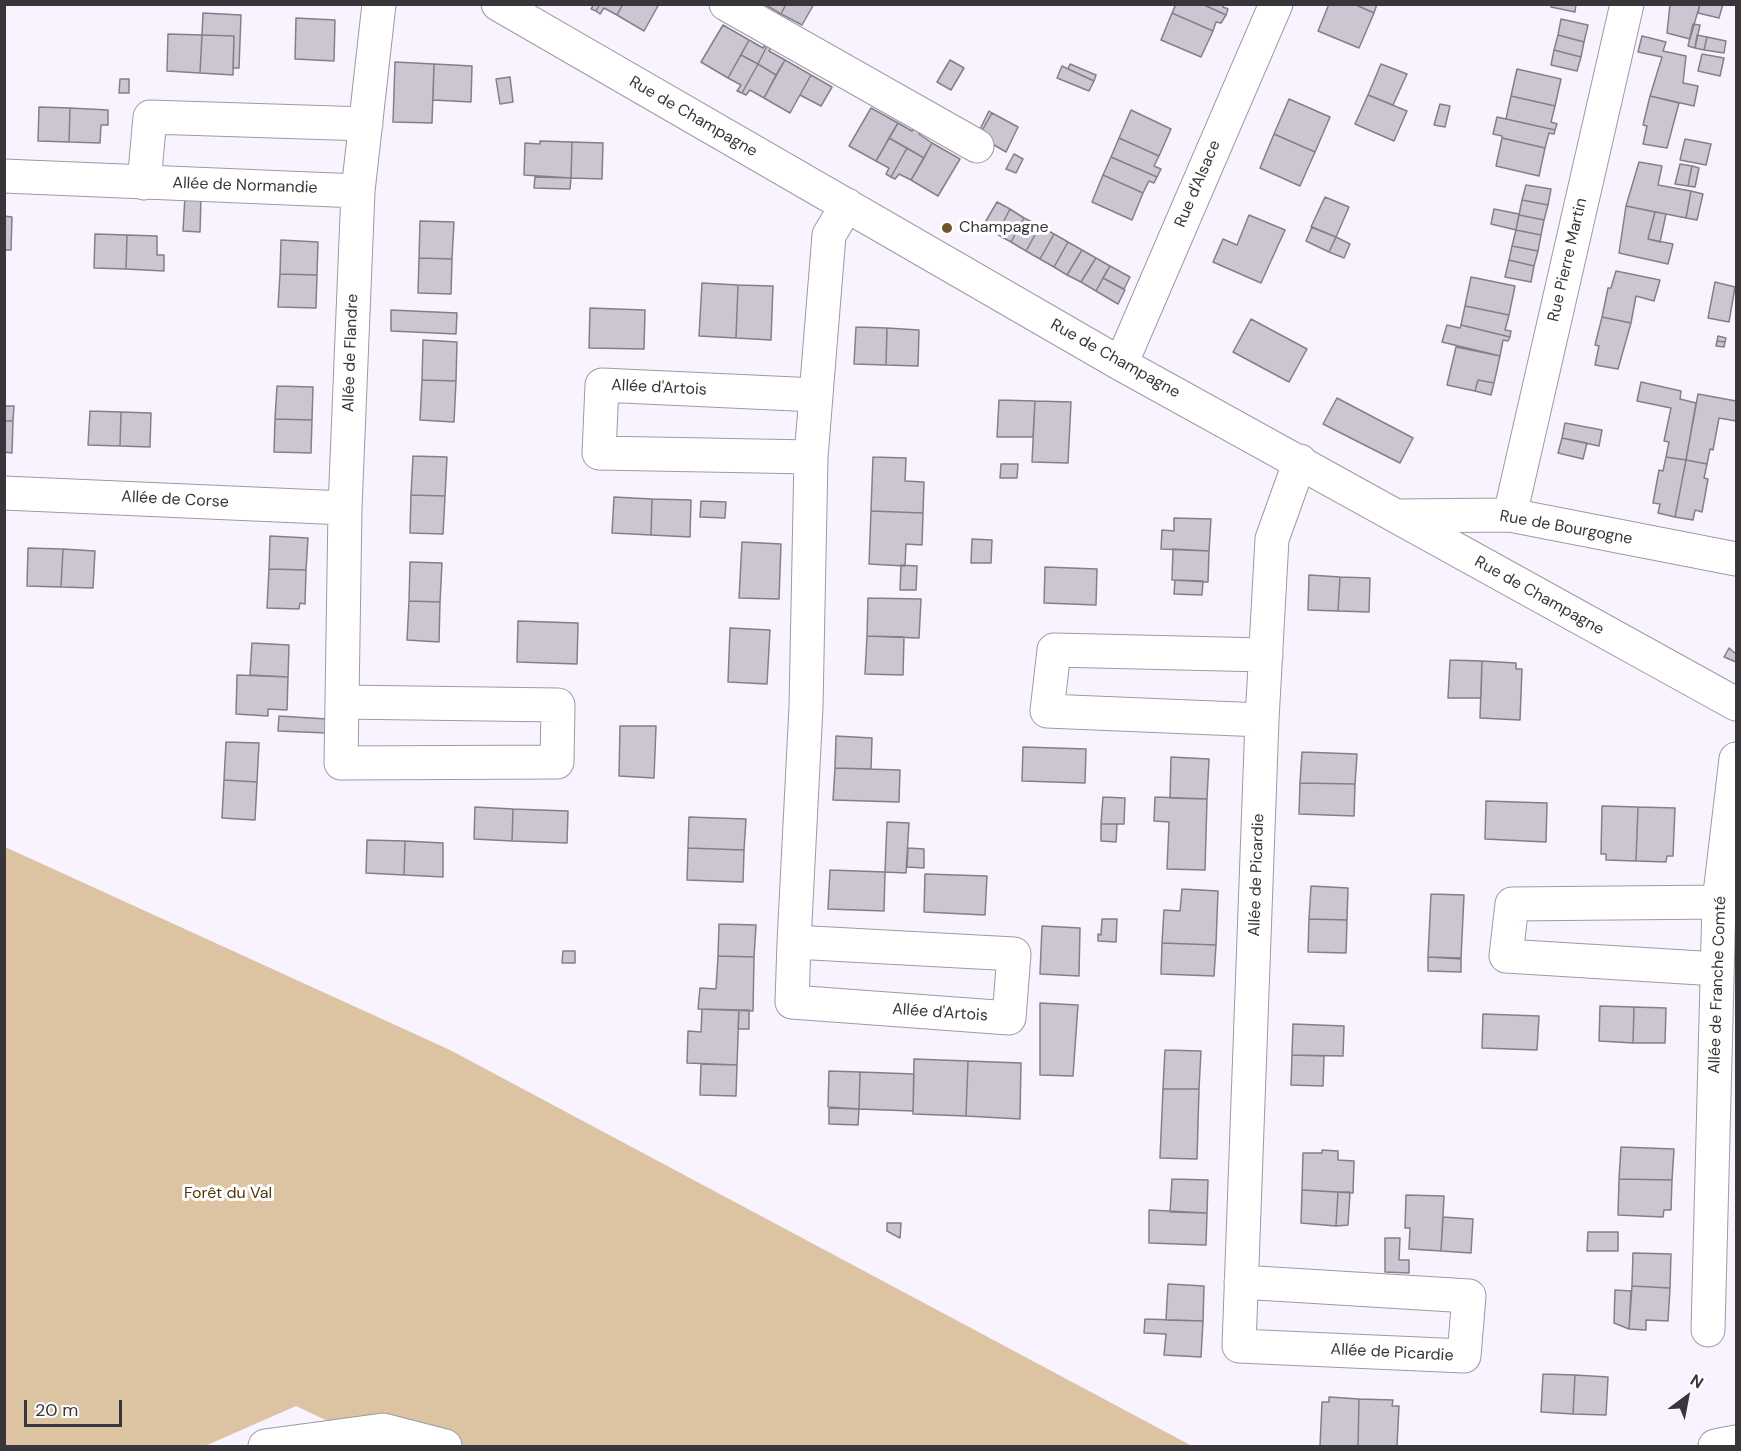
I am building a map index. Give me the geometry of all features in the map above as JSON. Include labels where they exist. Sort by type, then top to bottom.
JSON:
[{"type":"street","name":"Allée de Flandre","points":[[342,702],[558,705],[557,762],[342,763],[342,702],[345,508],[358,190],[380,4]]},
{"type":"street","name":"Rue de Champagne","points":[[498,4],[1121,364],[1737,704]]},
{"type":"street","points":[[726,4],[977,146]]},
{"type":"street","name":"Rue d'Alsace","points":[[1121,364],[1276,4]]},
{"type":"street","name":"Rue Pierre Martin","points":[[1510,515],[1627,4]]},
{"type":"street","points":[[138,182],[150,117],[366,124]]},
{"type":"street","name":"Allée de Normandie","points":[[4,176],[358,190]]},
{"type":"street","name":"Allée d'Artois","points":[[794,942],[1014,954],[1009,1018],[792,1002],[794,942],[806,707],[811,457],[829,235],[847,205]]},
{"type":"street","name":"Allée d'Artois","points":[[811,457],[599,453],[602,385],[816,395]]},
{"type":"street","name":"Allée de Picardie","points":[[1241,1282],[1469,1296],[1464,1356],[1239,1346],[1241,1282],[1263,720],[1272,539],[1300,461]]},
{"type":"street","name":"Allée de Corse","points":[[4,493],[345,508]]},
{"type":"street","name":"Rue de Bourgogne","points":[[1395,516],[1510,515],[1737,559]]},
{"type":"street","points":[[1263,720],[1047,711],[1054,650],[1266,656]]},
{"type":"street","name":"Allée de Franche Comté","points":[[1708,1330],[1725,1200],[1725,1141],[1717,969],[1719,902],[1737,759]]},
{"type":"street","points":[[1717,969],[1506,956],[1512,904],[1719,902]]},
{"type":"street","points":[[265,1446],[383,1430],[445,1446]]},
{"type":"street","points":[[1715,1446],[1737,1442]]},
{"type":"green space","name":"Forêt du Val","points":[[5,847],[450,1050],[1192,1446],[381,1446],[296,1406],[205,1446],[5,1446]]},
{"type":"building","points":[[594,4],[600,4],[596,11],[591,9]]},
{"type":"building","points":[[600,4],[623,4],[617,15],[604,8],[600,14],[596,11]]},
{"type":"building","points":[[623,4],[659,4],[644,31],[617,15]]},
{"type":"building","points":[[764,4],[786,4],[781,14]]},
{"type":"building","points":[[786,4],[814,4],[802,25],[781,14]]},
{"type":"building","points":[[1176,4],[1202,4],[1226,15],[1221,23],[1216,22],[1213,31],[1172,13]]},
{"type":"building","points":[[1202,4],[1224,4],[1223,7],[1228,9],[1226,15]]},
{"type":"building","points":[[1329,4],[1354,4],[1374,13],[1359,48],[1318,31]]},
{"type":"building","points":[[1354,4],[1377,4],[1374,13]]},
{"type":"building","points":[[1551,4],[1576,4],[1575,12],[1551,7]]},
{"type":"building","points":[[1670,4],[1700,4],[1690,39],[1667,33]]},
{"type":"building","points":[[1700,4],[1723,4],[1719,18],[1698,13]]},
{"type":"building","points":[[203,13],[241,15],[239,68],[233,68],[234,36],[202,35]]},
{"type":"building","points":[[1172,13],[1213,31],[1201,57],[1161,40]]},
{"type":"building","points":[[296,18],[335,20],[334,61],[295,59]]},
{"type":"building","points":[[1561,19],[1588,25],[1584,42],[1558,35]]},
{"type":"building","points":[[1693,24],[1700,25],[1695,48],[1688,46]]},
{"type":"building","points":[[723,25],[749,40],[728,78],[701,62]]},
{"type":"building","points":[[168,34],[202,35],[200,73],[167,71]]},
{"type":"building","points":[[202,35],[234,36],[233,75],[200,73]]},
{"type":"building","points":[[1558,35],[1584,42],[1581,57],[1554,50]]},
{"type":"building","points":[[1697,35],[1707,37],[1704,50],[1695,48]]},
{"type":"building","points":[[1642,36],[1666,42],[1663,51],[1686,56],[1683,83],[1698,86],[1694,106],[1650,96],[1662,57],[1638,52]]},
{"type":"building","points":[[1707,37],[1726,41],[1724,53],[1704,50]]},
{"type":"building","points":[[749,40],[763,48],[766,43],[768,44],[758,64],[741,55]]},
{"type":"building","points":[[768,44],[772,46],[769,51],[785,60],[776,75],[758,64]]},
{"type":"building","points":[[1554,50],[1581,57],[1577,71],[1551,65]]},
{"type":"building","points":[[1702,54],[1724,58],[1720,76],[1698,71]]},
{"type":"building","points":[[741,55],[758,64],[742,93],[737,91],[741,85],[728,78]]},
{"type":"building","points":[[785,60],[811,75],[790,113],[764,98]]},
{"type":"building","points":[[950,60],[964,68],[951,90],[937,82]]},
{"type":"building","points":[[395,62],[434,64],[432,123],[393,122]]},
{"type":"building","points":[[434,64],[472,66],[471,102],[433,100]]},
{"type":"building","points":[[758,64],[776,75],[764,98],[750,90],[746,95],[742,93]]},
{"type":"building","points":[[1070,64],[1096,75],[1094,81],[1068,69]]},
{"type":"building","points":[[1381,64],[1407,74],[1393,105],[1368,95]]},
{"type":"building","points":[[1062,66],[1094,81],[1089,91],[1057,78]]},
{"type":"building","points":[[1517,69],[1561,79],[1555,106],[1511,96]]},
{"type":"building","points":[[811,75],[832,87],[821,106],[800,95]]},
{"type":"building","points":[[510,77],[513,102],[500,104],[496,79]]},
{"type":"building","points":[[120,79],[129,79],[129,93],[119,93]]},
{"type":"building","points":[[1368,95],[1407,111],[1394,141],[1355,124]]},
{"type":"building","points":[[1511,96],[1555,106],[1551,122],[1557,124],[1555,130],[1506,119]]},
{"type":"building","points":[[1650,96],[1679,103],[1667,148],[1643,144],[1647,126],[1643,125]]},
{"type":"building","points":[[1289,99],[1330,117],[1315,152],[1274,134]]},
{"type":"building","points":[[1440,104],[1450,106],[1445,127],[1434,125]]},
{"type":"building","points":[[39,107],[70,108],[69,142],[38,141]]},
{"type":"building","points":[[70,108],[108,110],[108,125],[101,125],[100,143],[69,142]]},
{"type":"building","points":[[871,108],[898,123],[876,161],[849,146]]},
{"type":"building","points":[[1131,110],[1171,129],[1159,156],[1119,138]]},
{"type":"building","points":[[989,111],[992,113],[979,136],[977,135]]},
{"type":"building","points":[[992,113],[1018,127],[1006,152],[979,136]]},
{"type":"building","points":[[1497,117],[1555,130],[1554,134],[1549,133],[1545,148],[1502,138],[1502,136],[1493,134]]},
{"type":"building","points":[[898,123],[912,131],[915,126],[921,130],[919,134],[932,143],[924,158],[889,138]]},
{"type":"building","points":[[1274,134],[1315,152],[1300,186],[1260,168]]},
{"type":"building","points":[[889,138],[907,148],[891,177],[886,174],[889,168],[876,161]]},
{"type":"building","points":[[1119,138],[1159,156],[1154,166],[1161,169],[1157,177],[1111,157]]},
{"type":"building","points":[[1502,138],[1545,148],[1539,176],[1496,166]]},
{"type":"building","points":[[1685,139],[1711,144],[1706,165],[1680,160]]},
{"type":"building","points":[[540,141],[572,142],[571,178],[524,175],[525,143],[540,144]]},
{"type":"building","points":[[572,142],[603,143],[602,179],[571,178]]},
{"type":"building","points":[[932,143],[960,159],[938,196],[911,180]]},
{"type":"building","points":[[907,148],[924,158],[911,180],[899,174],[895,179],[891,177]]},
{"type":"building","points":[[1014,154],[1023,159],[1016,173],[1006,169]]},
{"type":"building","points":[[1111,157],[1157,177],[1154,183],[1149,181],[1143,193],[1103,175]]},
{"type":"building","points":[[1639,162],[1662,166],[1658,185],[1691,191],[1686,218],[1626,206]]},
{"type":"building","points":[[1680,164],[1692,166],[1688,186],[1675,184]]},
{"type":"building","points":[[1692,166],[1699,168],[1695,187],[1688,186]]},
{"type":"building","points":[[1103,175],[1143,193],[1132,220],[1092,202]]},
{"type":"building","points":[[535,177],[571,178],[570,189],[534,188]]},
{"type":"building","points":[[1526,185],[1551,189],[1548,205],[1522,200]]},
{"type":"building","points":[[1691,191],[1703,194],[1697,220],[1686,218]]},
{"type":"building","points":[[185,196],[201,197],[200,232],[183,231]]},
{"type":"building","points":[[1325,197],[1349,207],[1336,237],[1311,227]]},
{"type":"building","points":[[1522,200],[1548,205],[1544,220],[1519,215]]},
{"type":"building","points":[[997,202],[1010,209],[997,234],[983,226]]},
{"type":"building","points":[[1626,206],[1655,212],[1648,239],[1673,244],[1668,264],[1619,253]]},
{"type":"building","points":[[1010,209],[1024,218],[1011,242],[997,234]]},
{"type":"building","points":[[1494,209],[1519,214],[1516,230],[1491,224]]},
{"type":"building","points":[[1655,212],[1666,214],[1660,242],[1648,239]]},
{"type":"building","points":[[1249,215],[1285,230],[1261,283],[1213,262],[1223,239],[1237,245]]},
{"type":"building","points":[[1519,215],[1544,220],[1541,235],[1516,230]]},
{"type":"building","points":[[4,216],[12,217],[11,250],[4,250]]},
{"type":"building","points":[[1024,218],[1040,226],[1026,251],[1011,242]]},
{"type":"building","points":[[420,221],[454,222],[452,259],[419,258]]},
{"type":"building","points":[[1040,226],[1054,234],[1040,259],[1026,251]]},
{"type":"building","points":[[1312,227],[1336,237],[1329,252],[1306,241]]},
{"type":"building","points":[[1516,230],[1541,235],[1538,251],[1512,246]]},
{"type":"building","points":[[95,234],[127,235],[126,269],[94,268]]},
{"type":"building","points":[[1054,234],[1068,242],[1054,267],[1040,259]]},
{"type":"building","points":[[127,235],[157,236],[157,255],[164,255],[164,271],[126,269]]},
{"type":"building","points":[[1336,237],[1350,244],[1344,258],[1329,252]]},
{"type":"building","points":[[281,240],[318,242],[317,275],[280,274]]},
{"type":"building","points":[[1068,242],[1082,250],[1067,275],[1054,267]]},
{"type":"building","points":[[1512,246],[1538,251],[1534,266],[1509,260]]},
{"type":"building","points":[[1082,250],[1096,258],[1081,282],[1067,275]]},
{"type":"building","points":[[419,258],[452,259],[451,294],[418,293]]},
{"type":"building","points":[[1096,258],[1110,266],[1096,291],[1081,282]]},
{"type":"building","points":[[1509,260],[1534,266],[1531,282],[1505,277]]},
{"type":"building","points":[[1110,266],[1130,277],[1124,289],[1103,278]]},
{"type":"building","points":[[1616,271],[1660,280],[1654,301],[1636,296],[1631,323],[1602,317],[1608,288],[1611,288]]},
{"type":"building","points":[[280,274],[317,275],[316,308],[278,307]]},
{"type":"building","points":[[1471,277],[1515,286],[1509,315],[1465,306]]},
{"type":"building","points":[[1103,278],[1125,290],[1118,304],[1096,291]]},
{"type":"building","points":[[1715,282],[1735,287],[1729,322],[1708,318]]},
{"type":"building","points":[[702,283],[738,285],[736,338],[699,336]]},
{"type":"building","points":[[738,285],[773,286],[771,340],[736,338]]},
{"type":"building","points":[[1465,306],[1509,315],[1505,330],[1511,331],[1510,337],[1461,325]]},
{"type":"building","points":[[590,308],[645,310],[644,349],[589,348]]},
{"type":"building","points":[[391,310],[457,313],[456,334],[391,331]]},
{"type":"building","points":[[1602,317],[1631,323],[1618,369],[1595,365],[1599,346],[1595,345]]},
{"type":"building","points":[[1251,319],[1307,349],[1289,382],[1233,352]]},
{"type":"building","points":[[1447,325],[1460,328],[1461,325],[1510,337],[1508,341],[1503,340],[1500,356],[1442,342]]},
{"type":"building","points":[[856,327],[887,328],[886,365],[854,364]]},
{"type":"building","points":[[887,328],[919,330],[918,366],[886,365]]},
{"type":"building","points":[[1718,336],[1726,338],[1725,342],[1717,341]]},
{"type":"building","points":[[423,340],[457,342],[456,381],[422,380]]},
{"type":"building","points":[[1717,341],[1725,342],[1724,347],[1716,346]]},
{"type":"building","points":[[1456,347],[1500,356],[1494,383],[1478,380],[1475,391],[1447,385]]},
{"type":"building","points":[[422,380],[456,381],[454,422],[420,420]]},
{"type":"building","points":[[1478,380],[1494,383],[1491,395],[1475,391]]},
{"type":"building","points":[[1641,382],[1681,391],[1680,399],[1696,403],[1686,460],[1666,457],[1669,442],[1664,441],[1671,408],[1637,401]]},
{"type":"building","points":[[277,386],[313,387],[312,420],[275,419]]},
{"type":"building","points":[[1698,394],[1736,401],[1736,421],[1719,418],[1713,450],[1710,449],[1707,464],[1686,460]]},
{"type":"building","points":[[1337,398],[1413,438],[1400,463],[1323,424]]},
{"type":"building","points":[[999,400],[1035,401],[1033,437],[997,437]]},
{"type":"building","points":[[1035,401],[1071,402],[1068,463],[1032,462]]},
{"type":"building","points":[[4,406],[14,406],[13,421],[4,421]]},
{"type":"building","points":[[90,411],[121,412],[120,446],[88,445]]},
{"type":"building","points":[[121,412],[151,413],[150,447],[120,446]]},
{"type":"building","points":[[275,419],[312,420],[311,453],[274,452]]},
{"type":"building","points":[[4,421],[13,421],[12,453],[4,452]]},
{"type":"building","points":[[1565,423],[1602,430],[1599,446],[1562,438]]},
{"type":"building","points":[[1562,438],[1587,443],[1583,459],[1558,453]]},
{"type":"building","points":[[413,456],[447,457],[445,496],[411,495]]},
{"type":"building","points":[[873,457],[906,458],[905,481],[924,482],[923,513],[871,511]]},
{"type":"building","points":[[1666,457],[1686,460],[1675,517],[1658,513],[1660,504],[1653,503],[1659,470],[1663,471]]},
{"type":"building","points":[[1686,460],[1707,464],[1704,478],[1708,479],[1702,512],[1695,510],[1693,520],[1675,517]]},
{"type":"building","points":[[1001,464],[1018,464],[1017,478],[1000,478]]},
{"type":"building","points":[[411,495],[445,496],[443,534],[410,533]]},
{"type":"building","points":[[614,497],[652,499],[651,535],[612,533]]},
{"type":"building","points":[[652,499],[691,500],[690,537],[651,535]]},
{"type":"building","points":[[701,501],[726,502],[725,518],[700,517]]},
{"type":"building","points":[[871,511],[923,513],[922,545],[906,544],[905,566],[869,564]]},
{"type":"building","points":[[1174,518],[1211,519],[1209,551],[1161,549],[1162,530],[1174,531]]},
{"type":"building","points":[[270,536],[308,538],[306,570],[269,569]]},
{"type":"building","points":[[972,539],[992,540],[991,563],[971,563]]},
{"type":"building","points":[[742,542],[781,544],[779,599],[739,598]]},
{"type":"building","points":[[28,548],[63,549],[61,587],[27,586]]},
{"type":"building","points":[[63,549],[95,551],[93,588],[61,587]]},
{"type":"building","points":[[1173,549],[1209,551],[1208,582],[1172,580]]},
{"type":"building","points":[[410,562],[442,563],[440,602],[409,601]]},
{"type":"building","points":[[901,565],[917,566],[916,590],[900,590]]},
{"type":"building","points":[[1045,567],[1097,569],[1096,605],[1044,603]]},
{"type":"building","points":[[269,569],[306,570],[305,604],[300,603],[299,609],[267,608]]},
{"type":"building","points":[[1309,575],[1340,577],[1338,611],[1308,610]]},
{"type":"building","points":[[1340,577],[1370,578],[1369,612],[1338,611]]},
{"type":"building","points":[[1175,580],[1203,581],[1202,595],[1174,594]]},
{"type":"building","points":[[868,598],[921,599],[919,638],[867,636]]},
{"type":"building","points":[[409,601],[440,602],[439,642],[407,640]]},
{"type":"building","points":[[518,621],[578,623],[577,664],[517,662]]},
{"type":"building","points":[[730,628],[770,630],[767,684],[728,682]]},
{"type":"building","points":[[867,636],[904,637],[903,675],[865,674]]},
{"type":"building","points":[[252,643],[289,645],[288,677],[250,675]]},
{"type":"building","points":[[1729,648],[1736,654],[1736,662],[1724,657]]},
{"type":"building","points":[[1450,660],[1482,661],[1481,698],[1448,698]]},
{"type":"building","points":[[1482,661],[1516,663],[1516,669],[1522,669],[1520,720],[1480,718]]},
{"type":"building","points":[[237,675],[288,677],[287,710],[268,709],[268,716],[236,714]]},
{"type":"building","points":[[279,716],[327,719],[327,733],[278,731]]},
{"type":"building","points":[[620,726],[656,726],[654,778],[619,776]]},
{"type":"building","points":[[836,736],[872,738],[871,769],[835,768]]},
{"type":"building","points":[[226,742],[259,743],[257,782],[224,780]]},
{"type":"building","points":[[1023,747],[1086,749],[1085,783],[1022,781]]},
{"type":"building","points":[[1302,752],[1357,754],[1355,784],[1300,783]]},
{"type":"building","points":[[1171,757],[1209,759],[1207,799],[1170,798]]},
{"type":"building","points":[[835,768],[900,770],[899,802],[833,800]]},
{"type":"building","points":[[224,780],[257,782],[255,820],[222,818]]},
{"type":"building","points":[[1300,783],[1355,784],[1354,816],[1299,814]]},
{"type":"building","points":[[1103,797],[1125,798],[1124,824],[1101,824]]},
{"type":"building","points":[[1155,797],[1207,799],[1205,870],[1167,869],[1169,822],[1154,821]]},
{"type":"building","points":[[1486,801],[1547,803],[1546,842],[1485,839]]},
{"type":"building","points":[[1602,806],[1638,807],[1636,861],[1606,860],[1606,854],[1601,854]]},
{"type":"building","points":[[475,807],[513,809],[512,841],[474,839]]},
{"type":"building","points":[[1638,807],[1675,808],[1673,856],[1667,856],[1666,862],[1636,861]]},
{"type":"building","points":[[513,809],[568,811],[567,843],[512,841]]},
{"type":"building","points":[[689,817],[746,819],[744,850],[688,848]]},
{"type":"building","points":[[887,822],[909,823],[906,873],[885,872]]},
{"type":"building","points":[[1101,824],[1117,824],[1116,842],[1101,841]]},
{"type":"building","points":[[367,840],[405,841],[404,875],[366,873]]},
{"type":"building","points":[[405,841],[443,843],[443,877],[404,875]]},
{"type":"building","points":[[688,848],[744,850],[743,882],[687,880]]},
{"type":"building","points":[[908,848],[924,849],[924,868],[907,867]]},
{"type":"building","points":[[830,870],[885,872],[884,911],[828,909]]},
{"type":"building","points":[[925,874],[987,876],[985,915],[924,912]]},
{"type":"building","points":[[1311,886],[1348,888],[1347,920],[1309,919]]},
{"type":"building","points":[[1182,889],[1218,891],[1216,945],[1162,943],[1164,910],[1180,911]]},
{"type":"building","points":[[1431,894],[1464,895],[1461,959],[1428,957]]},
{"type":"building","points":[[1102,919],[1117,919],[1116,942],[1098,941],[1098,934],[1101,935]]},
{"type":"building","points":[[1309,919],[1347,920],[1346,953],[1308,952]]},
{"type":"building","points":[[719,924],[756,925],[754,957],[718,956]]},
{"type":"building","points":[[1042,926],[1080,928],[1079,976],[1040,974]]},
{"type":"building","points":[[1162,943],[1216,945],[1214,976],[1161,974]]},
{"type":"building","points":[[563,951],[575,951],[575,963],[562,963]]},
{"type":"building","points":[[718,956],[754,957],[753,1011],[698,1009],[700,988],[716,989]]},
{"type":"building","points":[[1428,957],[1461,958],[1461,972],[1428,971]]},
{"type":"building","points":[[1040,1003],[1078,1005],[1073,1076],[1040,1075]]},
{"type":"building","points":[[1600,1006],[1634,1007],[1633,1043],[1599,1041]]},
{"type":"building","points":[[1634,1007],[1666,1008],[1665,1043],[1633,1043]]},
{"type":"building","points":[[702,1009],[739,1010],[737,1065],[687,1063],[688,1031],[701,1032]]},
{"type":"building","points":[[739,1010],[749,1010],[749,1029],[738,1029]]},
{"type":"building","points":[[1483,1014],[1539,1016],[1537,1050],[1482,1048]]},
{"type":"building","points":[[1293,1024],[1344,1026],[1343,1056],[1292,1055]]},
{"type":"building","points":[[1165,1050],[1201,1051],[1199,1089],[1163,1089]]},
{"type":"building","points":[[1292,1055],[1324,1056],[1323,1086],[1291,1085]]},
{"type":"building","points":[[914,1059],[968,1061],[966,1116],[913,1114]]},
{"type":"building","points":[[968,1061],[1021,1063],[1020,1119],[966,1116]]},
{"type":"building","points":[[701,1064],[737,1065],[736,1096],[700,1095]]},
{"type":"building","points":[[829,1071],[860,1072],[859,1109],[828,1107]]},
{"type":"building","points":[[860,1072],[914,1074],[913,1111],[859,1109]]},
{"type":"building","points":[[1163,1089],[1199,1089],[1197,1159],[1160,1158]]},
{"type":"building","points":[[829,1108],[859,1109],[858,1125],[829,1124]]},
{"type":"building","points":[[1621,1147],[1674,1149],[1672,1180],[1619,1179]]},
{"type":"building","points":[[1322,1150],[1338,1151],[1338,1160],[1354,1161],[1353,1193],[1302,1190],[1303,1153],[1322,1153]]},
{"type":"building","points":[[1172,1179],[1208,1180],[1207,1213],[1170,1212]]},
{"type":"building","points":[[1619,1179],[1672,1180],[1671,1210],[1664,1210],[1663,1217],[1618,1215]]},
{"type":"building","points":[[1302,1190],[1338,1192],[1336,1226],[1301,1223]]},
{"type":"building","points":[[1338,1192],[1350,1192],[1348,1225],[1336,1226]]},
{"type":"building","points":[[1406,1195],[1444,1196],[1441,1251],[1409,1249],[1410,1228],[1405,1228]]},
{"type":"building","points":[[1149,1210],[1207,1213],[1206,1245],[1149,1243]]},
{"type":"building","points":[[1443,1217],[1473,1219],[1471,1253],[1441,1251]]},
{"type":"building","points":[[887,1223],[901,1223],[900,1238],[887,1231]]},
{"type":"building","points":[[1588,1232],[1618,1232],[1618,1251],[1587,1251]]},
{"type":"building","points":[[1385,1238],[1400,1238],[1399,1260],[1409,1260],[1409,1273],[1385,1272]]},
{"type":"building","points":[[1633,1253],[1671,1254],[1670,1288],[1632,1286]]},
{"type":"building","points":[[1168,1284],[1204,1286],[1203,1321],[1166,1320]]},
{"type":"building","points":[[1632,1286],[1670,1288],[1668,1321],[1646,1320],[1646,1330],[1629,1329]]},
{"type":"building","points":[[1615,1290],[1631,1291],[1629,1329],[1614,1323]]},
{"type":"building","points":[[1145,1319],[1203,1321],[1201,1357],[1164,1355],[1166,1334],[1144,1333]]},
{"type":"building","points":[[1543,1374],[1575,1375],[1573,1414],[1541,1412]]},
{"type":"building","points":[[1575,1375],[1608,1377],[1606,1415],[1573,1414]]},
{"type":"building","points":[[1329,1397],[1359,1399],[1358,1446],[1320,1446],[1322,1402],[1329,1402]]},
{"type":"building","points":[[1359,1399],[1393,1400],[1392,1406],[1399,1406],[1397,1446],[1358,1446]]},
{"type":"place","name":"Champagne","points":[[947,228]]}]
